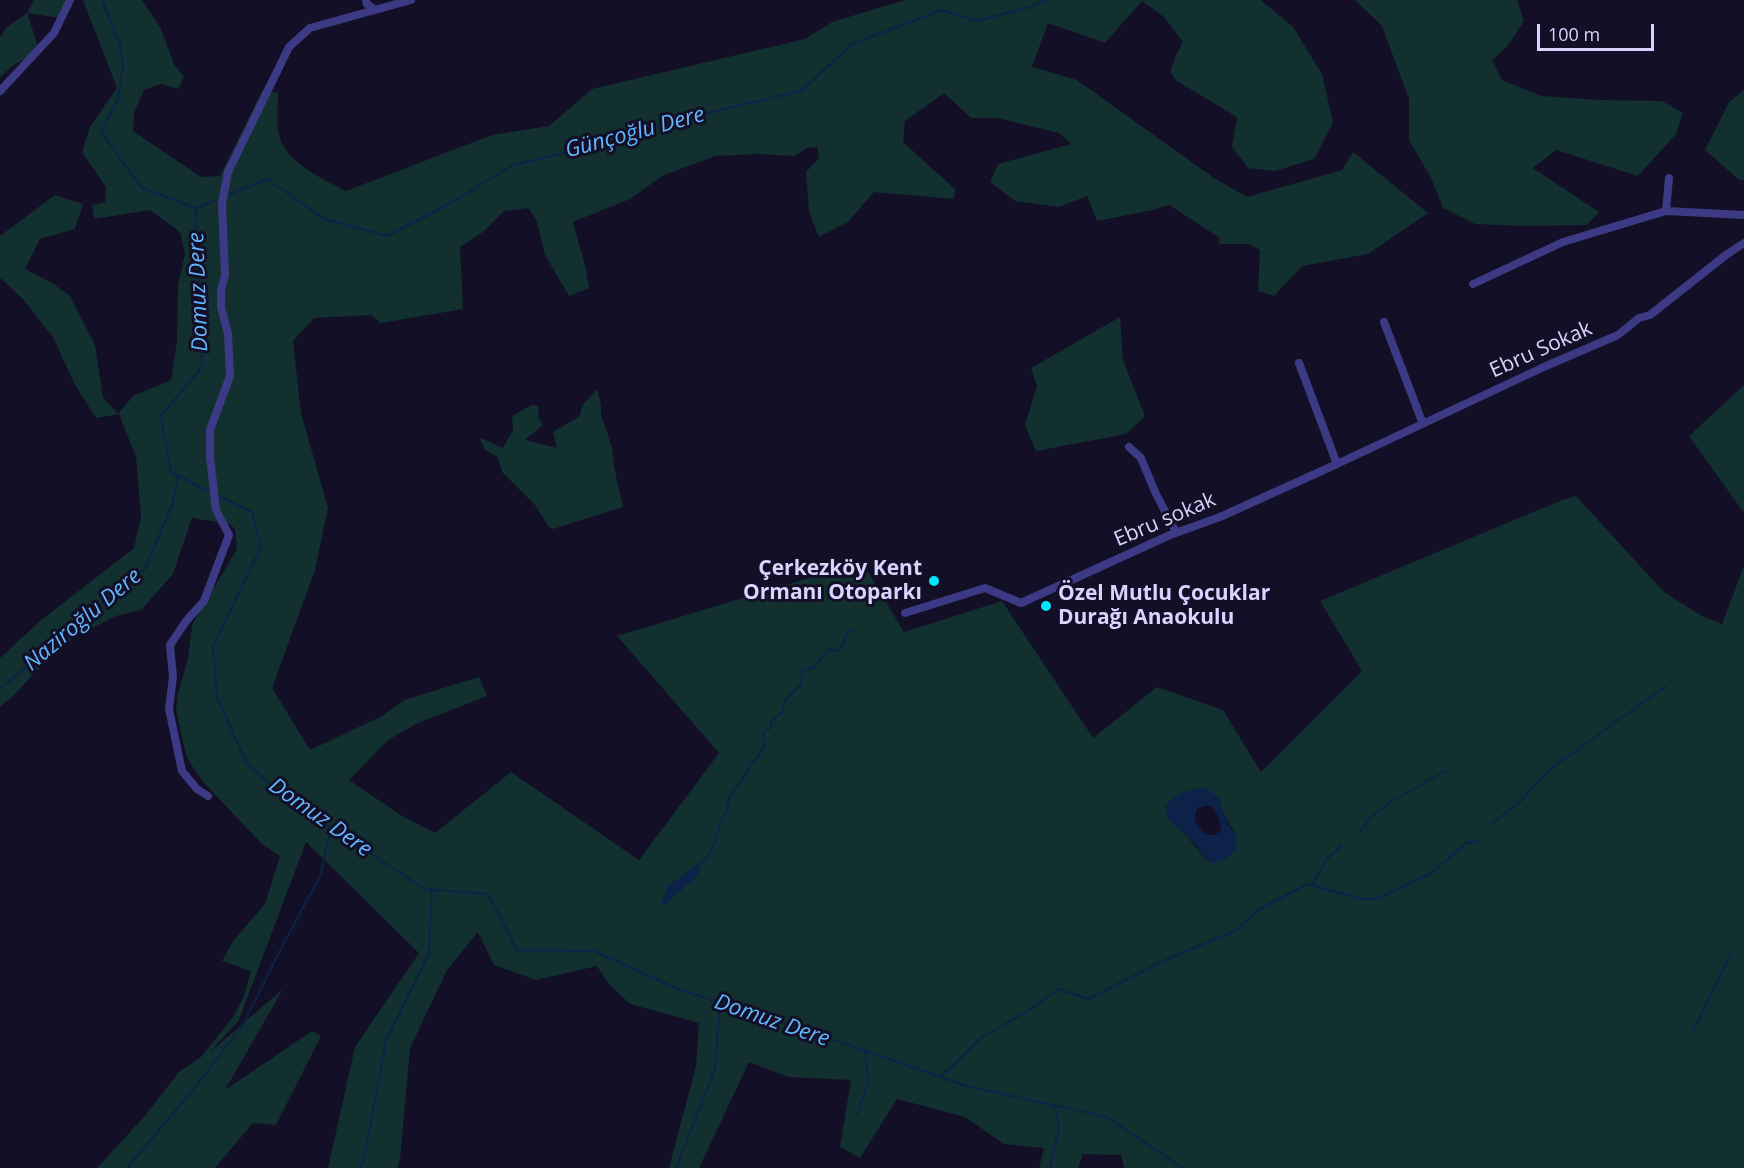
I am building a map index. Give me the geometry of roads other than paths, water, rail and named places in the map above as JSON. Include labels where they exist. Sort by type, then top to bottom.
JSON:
[{"type":"street","points":[[0,91],[54,33],[70,0]]},
{"type":"street","points":[[366,0],[367,4],[375,10]]},
{"type":"street","points":[[373,0],[375,10]]},
{"type":"street","points":[[208,796],[197,789],[182,771],[169,709],[173,677],[170,645],[187,620],[204,601],[229,535],[216,510],[210,444],[210,430],[230,376],[228,334],[221,307],[221,291],[225,275],[222,204],[228,172],[290,47],[310,28],[375,10],[389,3],[411,0]]},
{"type":"street","points":[[1666,211],[1669,178]]},
{"type":"street","points":[[1473,284],[1563,242],[1666,211],[1744,215]]},
{"type":"street","name":"Ebru Sokak","points":[[1337,464],[1546,366],[1618,335],[1639,318],[1650,315],[1744,243]]},
{"type":"street","points":[[1384,322],[1424,424]]},
{"type":"street","points":[[1299,363],[1337,464]]},
{"type":"street","points":[[1129,447],[1141,458],[1156,494],[1176,532]]},
{"type":"street","name":"Ebru sokak","points":[[905,614],[985,588],[1021,603],[1176,532],[1220,517],[1337,464]]},
{"type":"water","points":[[1203,788],[1216,795],[1228,824],[1236,836],[1236,847],[1230,855],[1216,862],[1211,863],[1169,819],[1165,806],[1182,793]],"holes":[[[1209,805],[1215,810],[1220,823],[1221,831],[1214,835],[1206,835],[1196,823],[1197,808]]]},
{"type":"water","points":[[702,861],[697,876],[666,904],[661,903],[668,886]]},
{"type":"waterway","name":"Domuz Dere","points":[[102,0],[120,44],[123,66],[118,99],[101,132],[142,188],[196,208],[202,367],[161,416],[171,472],[212,493]]},
{"type":"waterway","name":"Günçoğlu Dere","points":[[229,195],[267,179],[324,219],[387,236],[442,208],[513,165],[605,143],[669,122],[801,91],[852,44],[942,10],[977,21],[1030,7],[1047,0]]},
{"type":"waterway","name":"Günçoğlu Dere","points":[[196,208],[214,201]]},
{"type":"waterway","name":"Naziroğlu Dere","points":[[0,689],[145,569],[173,503],[178,476]]},
{"type":"waterway","name":"Domuz Dere","points":[[217,495],[252,512],[261,547],[213,646],[217,697],[246,762],[280,794],[425,889],[488,894],[517,950],[594,951],[678,989],[966,1086],[1107,1117],[1183,1168]]},
{"type":"waterway","points":[[701,862],[706,859],[713,847],[719,823],[727,812],[731,795],[750,765],[760,754],[765,743],[763,734],[771,727],[771,722],[783,711],[784,702],[801,684],[802,671],[816,666],[827,650],[837,651],[844,643],[847,633],[853,629]]},
{"type":"waterway","points":[[1491,824],[1520,802],[1550,769],[1666,686]]},
{"type":"waterway","points":[[1360,832],[1371,817],[1389,803],[1445,771]]},
{"type":"waterway","points":[[127,1168],[192,1091],[243,1025],[320,876],[331,827]]},
{"type":"waterway","points":[[940,1077],[982,1037],[1028,1011],[1059,989],[1088,999],[1165,960],[1235,931],[1258,910],[1307,884],[1362,899],[1376,899],[1430,874],[1465,844],[1478,840]]},
{"type":"waterway","points":[[1312,885],[1327,859],[1342,845]]},
{"type":"waterway","points":[[360,1168],[364,1159],[386,1041],[429,953],[432,890]]},
{"type":"waterway","points":[[1693,1032],[1730,955]]},
{"type":"waterway","points":[[676,1168],[715,1069],[720,1003]]},
{"type":"waterway","points":[[857,1116],[868,1082],[865,1052]]},
{"type":"waterway","points":[[1050,1168],[1059,1128],[1055,1106]]},
{"type":"place","name":"Çerkezköy Kent Ormanı Otoparkı","points":[[934,581]]},
{"type":"place","name":"Özel Mutlu Çocuklar Durağı Anaokulu","points":[[1046,606]]}]
